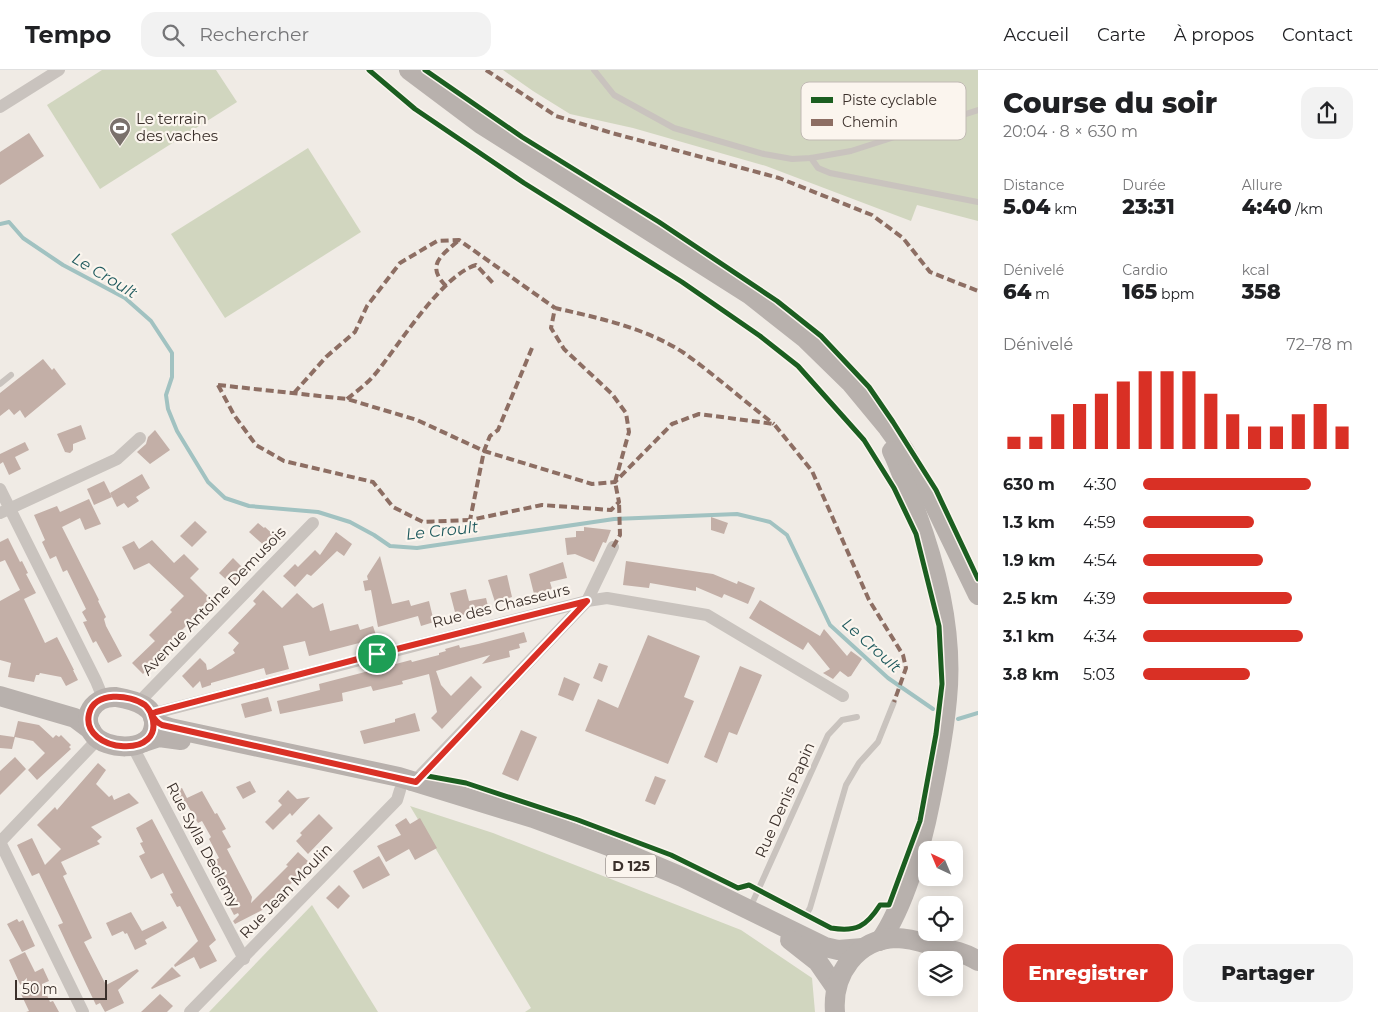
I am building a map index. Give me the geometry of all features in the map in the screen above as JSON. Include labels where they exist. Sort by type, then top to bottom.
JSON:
[{"type":"main road","points":[[409,70],[481,124],[749,294],[828,359],[865,400],[904,450],[932,500],[978,595]]},
{"type":"main road","points":[[836,1012],[836,988],[844,968],[871,945],[896,910],[916,860],[925,827],[947,698],[948,665],[945,615],[929,548],[894,456],[865,400]]},
{"type":"main road","points":[[0,696],[77,708],[116,697],[148,711],[153,732],[139,745],[95,734],[75,718],[23,701]]},
{"type":"main road","points":[[95,734],[88,718],[98,701]]},
{"type":"main road","name":"D 125","points":[[148,711],[158,724],[170,728],[359,768],[557,839],[701,895],[788,939],[818,962],[836,988]]},
{"type":"main road","name":"D 125","points":[[139,745],[155,737],[166,737],[331,773],[408,786],[568,830],[682,877],[825,947],[838,950],[871,945]]},
{"type":"main road","points":[[871,945],[896,938],[914,940],[966,954],[978,961]]},
{"type":"street","points":[[0,108],[59,70]]},
{"type":"street","points":[[5,510],[117,459],[140,438]]},
{"type":"street","points":[[0,490],[5,510],[96,681],[98,701]]},
{"type":"street","name":"Avenue Antoine Demusois","points":[[148,711],[313,523]]},
{"type":"street","name":"Rue Jean Moulin","points":[[190,1012],[244,959],[587,601],[613,547]]},
{"type":"street","name":"Rue des Chasseurs","points":[[148,711],[587,601],[607,598],[707,615],[843,696]]},
{"type":"street","points":[[84,1012],[0,842],[95,734]]},
{"type":"street","name":"Rue Sylla Declemy","points":[[139,745],[244,959]]},
{"type":"lane","points":[[594,70],[614,95],[674,128],[764,154],[792,159],[811,158],[851,151],[885,140]]},
{"type":"lane","points":[[966,114],[978,110]]},
{"type":"lane","points":[[811,158],[818,168],[830,172],[978,202]]},
{"type":"lane","points":[[0,384],[11,375]]},
{"type":"lane","points":[[806,915],[810,908],[846,785],[859,763],[878,742],[894,702]]},
{"type":"lane","name":"Rue Denis Papin","points":[[749,909],[828,735],[842,720],[857,717]]},
{"type":"green space","name":"Le terrain des vaches","points":[[102,70],[216,70],[237,102],[100,189],[47,105]]},
{"type":"green space","points":[[503,70],[978,70],[978,221],[917,205],[911,221],[766,166],[633,128],[570,114]]},
{"type":"green space","points":[[308,148],[361,232],[225,318],[171,234]]},
{"type":"green space","points":[[410,806],[493,833],[741,930],[812,978],[815,1012],[525,1012],[531,1008]]},
{"type":"green space","points":[[312,905],[378,1012],[209,1012]]},
{"type":"building","points":[[29,133],[44,156],[0,185],[0,152]]},
{"type":"building","points":[[43,359],[52,370],[54,368],[66,384],[25,418],[20,410],[14,415],[9,409],[0,416],[0,393]]},
{"type":"building","points":[[81,425],[86,439],[73,444],[73,450],[70,453],[65,452],[57,434]]},
{"type":"building","points":[[155,430],[170,450],[150,464],[137,452],[146,444],[148,437]]},
{"type":"building","points":[[25,442],[29,450],[15,457],[21,469],[9,475],[3,462],[0,464],[0,454]]},
{"type":"building","points":[[142,474],[150,488],[136,497],[139,501],[128,508],[124,503],[117,507],[110,493]]},
{"type":"building","points":[[104,481],[112,497],[94,505],[87,489]]},
{"type":"building","points":[[89,499],[101,524],[85,530],[80,518],[62,527],[99,600],[106,617],[104,619],[106,626],[122,656],[108,663],[96,641],[93,643],[83,622],[87,621],[82,612],[86,609],[67,570],[63,572],[56,556],[50,559],[42,542],[45,540],[34,515],[57,506],[60,512]]},
{"type":"building","points":[[711,517],[728,523],[724,534],[711,530]]},
{"type":"building","points":[[195,521],[207,532],[192,547],[180,536]]},
{"type":"building","points":[[258,523],[277,538],[267,548],[249,532]]},
{"type":"building","points":[[584,527],[611,530],[606,543],[603,542],[594,562],[575,554],[567,555],[565,538],[576,537],[576,531],[584,531]]},
{"type":"building","points":[[336,532],[352,544],[344,556],[337,551],[311,576],[307,574],[295,587],[283,576],[295,564],[298,567],[315,550],[320,555]]},
{"type":"building","points":[[8,538],[20,562],[22,561],[28,573],[26,574],[36,593],[24,599],[45,643],[57,637],[78,680],[66,686],[61,677],[40,673],[36,675],[34,682],[8,677],[11,663],[0,660],[0,601],[20,590],[5,560],[0,562],[0,542]]},
{"type":"building","points":[[152,540],[174,563],[184,554],[199,569],[190,578],[209,597],[206,600],[211,605],[201,615],[199,613],[160,652],[162,654],[159,658],[143,674],[132,663],[155,641],[149,635],[172,612],[170,610],[184,596],[149,563],[134,570],[122,547],[134,541],[139,549]]},
{"type":"building","points":[[380,556],[392,604],[409,600],[411,606],[429,601],[434,622],[421,626],[418,616],[378,627],[371,590],[365,591],[363,581],[368,580],[367,576]]},
{"type":"building","points":[[233,558],[245,570],[231,584],[219,573]]},
{"type":"building","points":[[626,561],[713,574],[737,584],[738,581],[755,588],[748,604],[724,594],[722,598],[696,587],[696,591],[650,583],[649,588],[623,585]]},
{"type":"building","points":[[563,562],[567,578],[550,582],[552,589],[534,594],[529,574]]},
{"type":"building","points":[[507,575],[512,597],[495,602],[488,580]]},
{"type":"building","points":[[466,589],[469,601],[486,598],[489,610],[456,616],[450,593]]},
{"type":"building","points":[[263,590],[282,608],[297,593],[313,608],[323,603],[330,631],[358,624],[360,630],[373,626],[376,635],[362,639],[363,642],[309,656],[305,641],[283,646],[289,669],[266,675],[264,668],[211,683],[211,685],[202,688],[200,681],[193,688],[182,676],[200,658],[206,664],[207,670],[235,653],[233,650],[239,643],[228,633],[256,604],[253,601]]},
{"type":"building","points":[[760,600],[820,636],[824,629],[847,656],[851,651],[862,659],[851,676],[848,677],[840,671],[833,679],[823,673],[830,669],[808,642],[803,650],[749,618]]},
{"type":"building","points":[[524,632],[527,642],[519,644],[520,648],[509,651],[510,657],[482,664],[490,655],[436,671],[441,685],[451,696],[471,676],[482,687],[442,729],[431,718],[437,712],[429,674],[402,681],[403,684],[373,691],[371,686],[342,693],[343,701],[280,714],[277,701],[320,690],[319,684],[411,660],[412,662],[439,655],[439,653],[446,651],[445,649],[459,645],[460,648]]},
{"type":"building","points":[[648,635],[700,656],[684,697],[694,701],[668,764],[585,731],[598,699],[618,708]]},
{"type":"building","points":[[599,663],[608,666],[602,682],[593,678]]},
{"type":"building","points":[[740,666],[762,675],[737,735],[729,732],[717,763],[704,757]]},
{"type":"building","points":[[564,677],[580,684],[573,701],[558,695]]},
{"type":"building","points":[[268,697],[272,711],[245,718],[241,704]]},
{"type":"building","points":[[415,713],[420,731],[364,744],[360,731],[395,722],[395,719]]},
{"type":"building","points":[[18,721],[39,725],[53,738],[56,735],[59,737],[61,735],[71,745],[69,747],[71,749],[37,780],[28,770],[45,753],[33,741],[15,737],[12,749],[0,748],[0,735],[14,737]]},
{"type":"building","points":[[521,730],[537,737],[518,781],[502,774]]},
{"type":"building","points":[[15,757],[26,769],[0,795],[0,771]]},
{"type":"building","points":[[98,763],[106,770],[96,784],[109,797],[112,795],[114,800],[129,793],[139,803],[91,827],[102,837],[97,841],[100,844],[61,862],[67,874],[63,876],[92,938],[84,942],[106,985],[137,969],[139,971],[118,990],[124,1003],[105,1012],[100,1003],[96,1005],[72,955],[58,925],[63,923],[39,873],[32,876],[17,845],[32,838],[45,865],[61,849],[37,825],[55,807],[57,810]]},
{"type":"building","points":[[655,776],[666,780],[655,805],[645,801]]},
{"type":"building","points":[[250,781],[256,792],[243,799],[236,787]]},
{"type":"building","points":[[182,788],[187,798],[202,791],[215,814],[217,813],[226,829],[222,831],[231,847],[227,849],[252,897],[251,903],[288,866],[286,865],[298,852],[310,863],[270,906],[235,924],[233,921],[239,915],[238,913],[234,915],[223,894],[230,890],[222,873],[215,876],[209,864],[219,858],[209,839],[211,837],[202,821],[198,823],[185,801],[178,804],[172,793]]},
{"type":"building","points":[[288,790],[297,799],[310,797],[292,816],[290,813],[273,830],[265,822],[282,805],[278,801]]},
{"type":"building","points":[[319,814],[333,828],[308,854],[296,841],[302,835],[300,833]]},
{"type":"building","points":[[406,818],[410,824],[420,818],[437,848],[415,860],[409,849],[386,862],[377,846],[401,835],[395,825]]},
{"type":"building","points":[[152,819],[216,940],[209,946],[217,961],[200,969],[194,957],[175,967],[174,965],[198,941],[180,906],[177,907],[170,894],[173,893],[163,873],[151,879],[139,856],[145,853],[140,843],[143,842],[136,828]]},
{"type":"building","points":[[379,856],[390,875],[363,889],[353,871]]},
{"type":"building","points":[[339,885],[350,896],[338,909],[326,898]]},
{"type":"building","points":[[131,912],[142,931],[163,921],[167,928],[145,940],[147,944],[135,950],[127,933],[125,934],[123,931],[112,936],[106,923]]},
{"type":"building","points":[[17,919],[19,922],[23,920],[35,946],[22,952],[7,924]]},
{"type":"building","points":[[25,952],[35,972],[43,968],[49,981],[42,984],[50,1002],[53,1001],[59,1012],[26,1012],[29,1011],[21,994],[24,993],[9,960]]},
{"type":"building","points":[[172,967],[181,976],[152,989],[151,988]]},
{"type":"building","points":[[160,994],[173,1006],[167,1012],[141,1012]]},
{"type":"waterway","name":"Le Croult","points":[[0,224],[9,222],[23,238],[63,265],[125,298],[151,321],[172,353],[172,377],[166,395],[168,409],[177,431],[208,482],[225,498],[249,506],[318,512],[350,522],[390,546],[417,548],[614,519],[737,514],[770,522],[787,535],[830,625],[888,678],[933,709]]},
{"type":"waterway","name":"Le Croult","points":[[958,719],[978,713]]},
{"type":"marked path","points":[[486,70],[556,116],[779,178],[872,215],[903,238],[930,272],[978,291]]},
{"type":"marked path","points":[[446,286],[440,279],[436,266],[442,256],[459,240]]},
{"type":"marked path","points":[[294,393],[326,357],[355,332],[367,306],[400,263],[437,241],[459,240],[555,308]]},
{"type":"marked path","points":[[347,399],[373,377],[422,312],[449,282],[463,271],[476,265],[493,283]]},
{"type":"marked path","points":[[532,348],[498,430],[490,436],[484,451],[470,520],[542,505],[611,510],[619,502],[615,482],[629,432],[626,413],[612,394],[564,349],[551,328],[555,308],[638,330],[669,344],[696,361],[774,424]]},
{"type":"marked path","points":[[218,385],[347,399],[417,420],[484,451],[592,484],[615,482],[672,424],[699,414],[774,424],[812,471],[869,600],[903,655],[906,668],[894,702]]},
{"type":"marked path","points":[[218,385],[234,415],[256,445],[284,461],[373,482],[393,507],[423,522],[470,520]]},
{"type":"marked path","points":[[613,547],[620,535],[619,502]]},
{"type":"cycle path","points":[[369,70],[415,109],[524,183],[682,282],[760,336],[798,366],[864,440],[894,488],[916,534],[939,626],[942,684],[936,734],[920,821],[889,905],[880,905],[865,923],[854,928],[831,928],[749,885],[738,888],[671,855],[578,820],[466,783],[422,775]]},
{"type":"cycle path","points":[[425,70],[522,137],[659,222],[777,301],[821,336],[869,387],[893,422],[936,490],[978,579]]},
{"type":"place","name":"Le terrain des vaches","points":[[120,147]]},
{"type":"route","points":[[377,654],[156,712],[151,714],[154,724],[153,732],[138,746],[126,747],[98,739],[90,729],[88,722],[92,707],[103,698],[116,697],[133,700],[146,706],[150,711],[153,718],[155,722],[170,728],[369,770],[416,782],[587,601],[377,654]]}]
